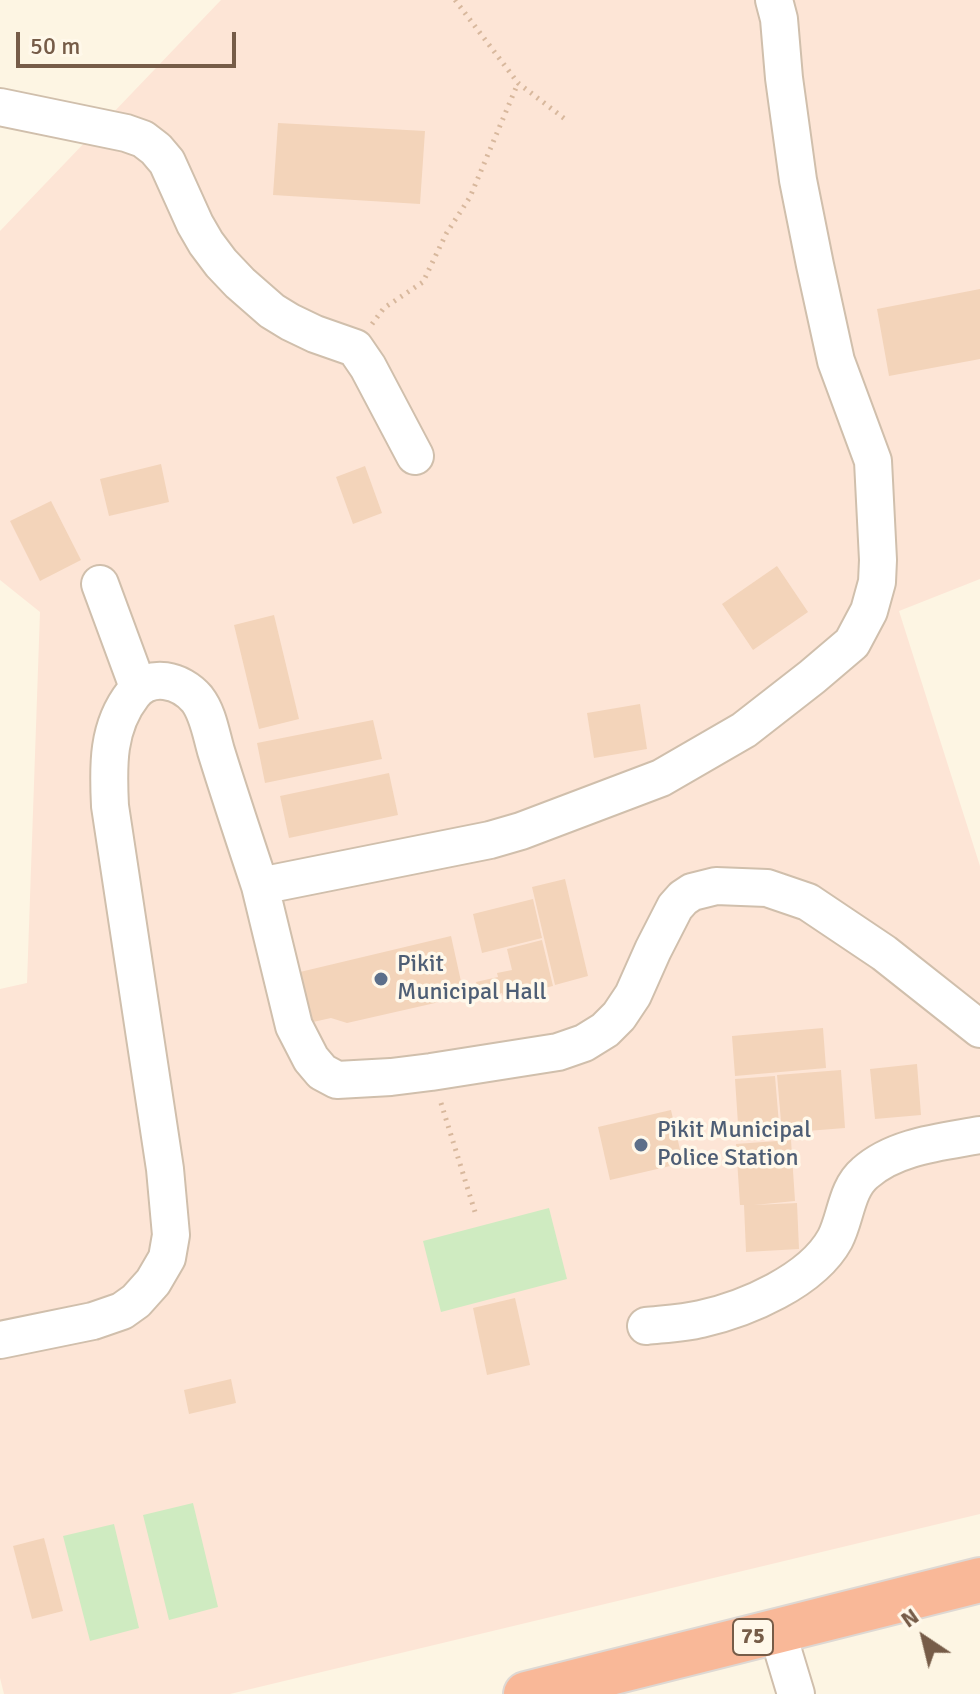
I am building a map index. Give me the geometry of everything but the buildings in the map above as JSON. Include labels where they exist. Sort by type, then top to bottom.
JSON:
[{"type":"highway","name":"75","points":[[526,1694],[980,1580]]},
{"type":"street","points":[[260,886],[490,840],[661,778],[744,730],[852,643],[869,611],[877,582],[873,461],[836,361],[815,265],[798,180],[779,19],[774,0]]},
{"type":"street","points":[[0,107],[126,133],[143,139],[156,149],[167,162],[195,224],[221,263],[272,311],[315,334],[355,348],[415,456]]},
{"type":"street","points":[[100,584],[138,687]]},
{"type":"street","points":[[0,1340],[93,1321],[122,1311],[153,1282],[167,1258],[171,1235],[165,1169],[109,794],[109,752],[116,726],[121,712],[138,687],[164,680],[176,682],[198,700],[210,727],[260,886],[294,1026],[311,1059],[322,1072],[337,1080],[431,1072],[558,1052],[584,1043],[605,1030],[619,1016],[633,995],[675,907],[692,892],[716,886],[767,888],[808,902],[884,953],[980,1029]]},
{"type":"street","points":[[646,1326],[700,1320],[745,1307],[775,1290],[802,1274],[826,1253],[843,1222],[856,1181],[866,1171],[899,1153],[980,1135]]},
{"type":"street","points":[[777,1631],[796,1694]]},
{"type":"path","points":[[455,0],[518,83],[565,119]]},
{"type":"path","points":[[355,348],[384,308],[423,282],[446,234],[470,197],[518,83]]},
{"type":"path","points":[[431,1072],[475,1212]]},
{"type":"shaded area","points":[[221,0],[980,0],[980,579],[899,611],[980,866],[980,1514],[230,1694],[4,1694],[0,1678],[0,989],[27,983],[40,612],[0,580],[0,231]]},
{"type":"green space","points":[[549,1208],[567,1279],[441,1312],[423,1241]]},
{"type":"green space","points":[[193,1503],[218,1607],[169,1620],[143,1515]]},
{"type":"green space","points":[[114,1524],[139,1628],[90,1641],[63,1536]]},
{"type":"place","name":"Pikit Municipal Hall","points":[[381,979]]},
{"type":"place","name":"Pikit Municipal Police Station","points":[[641,1145]]}]
